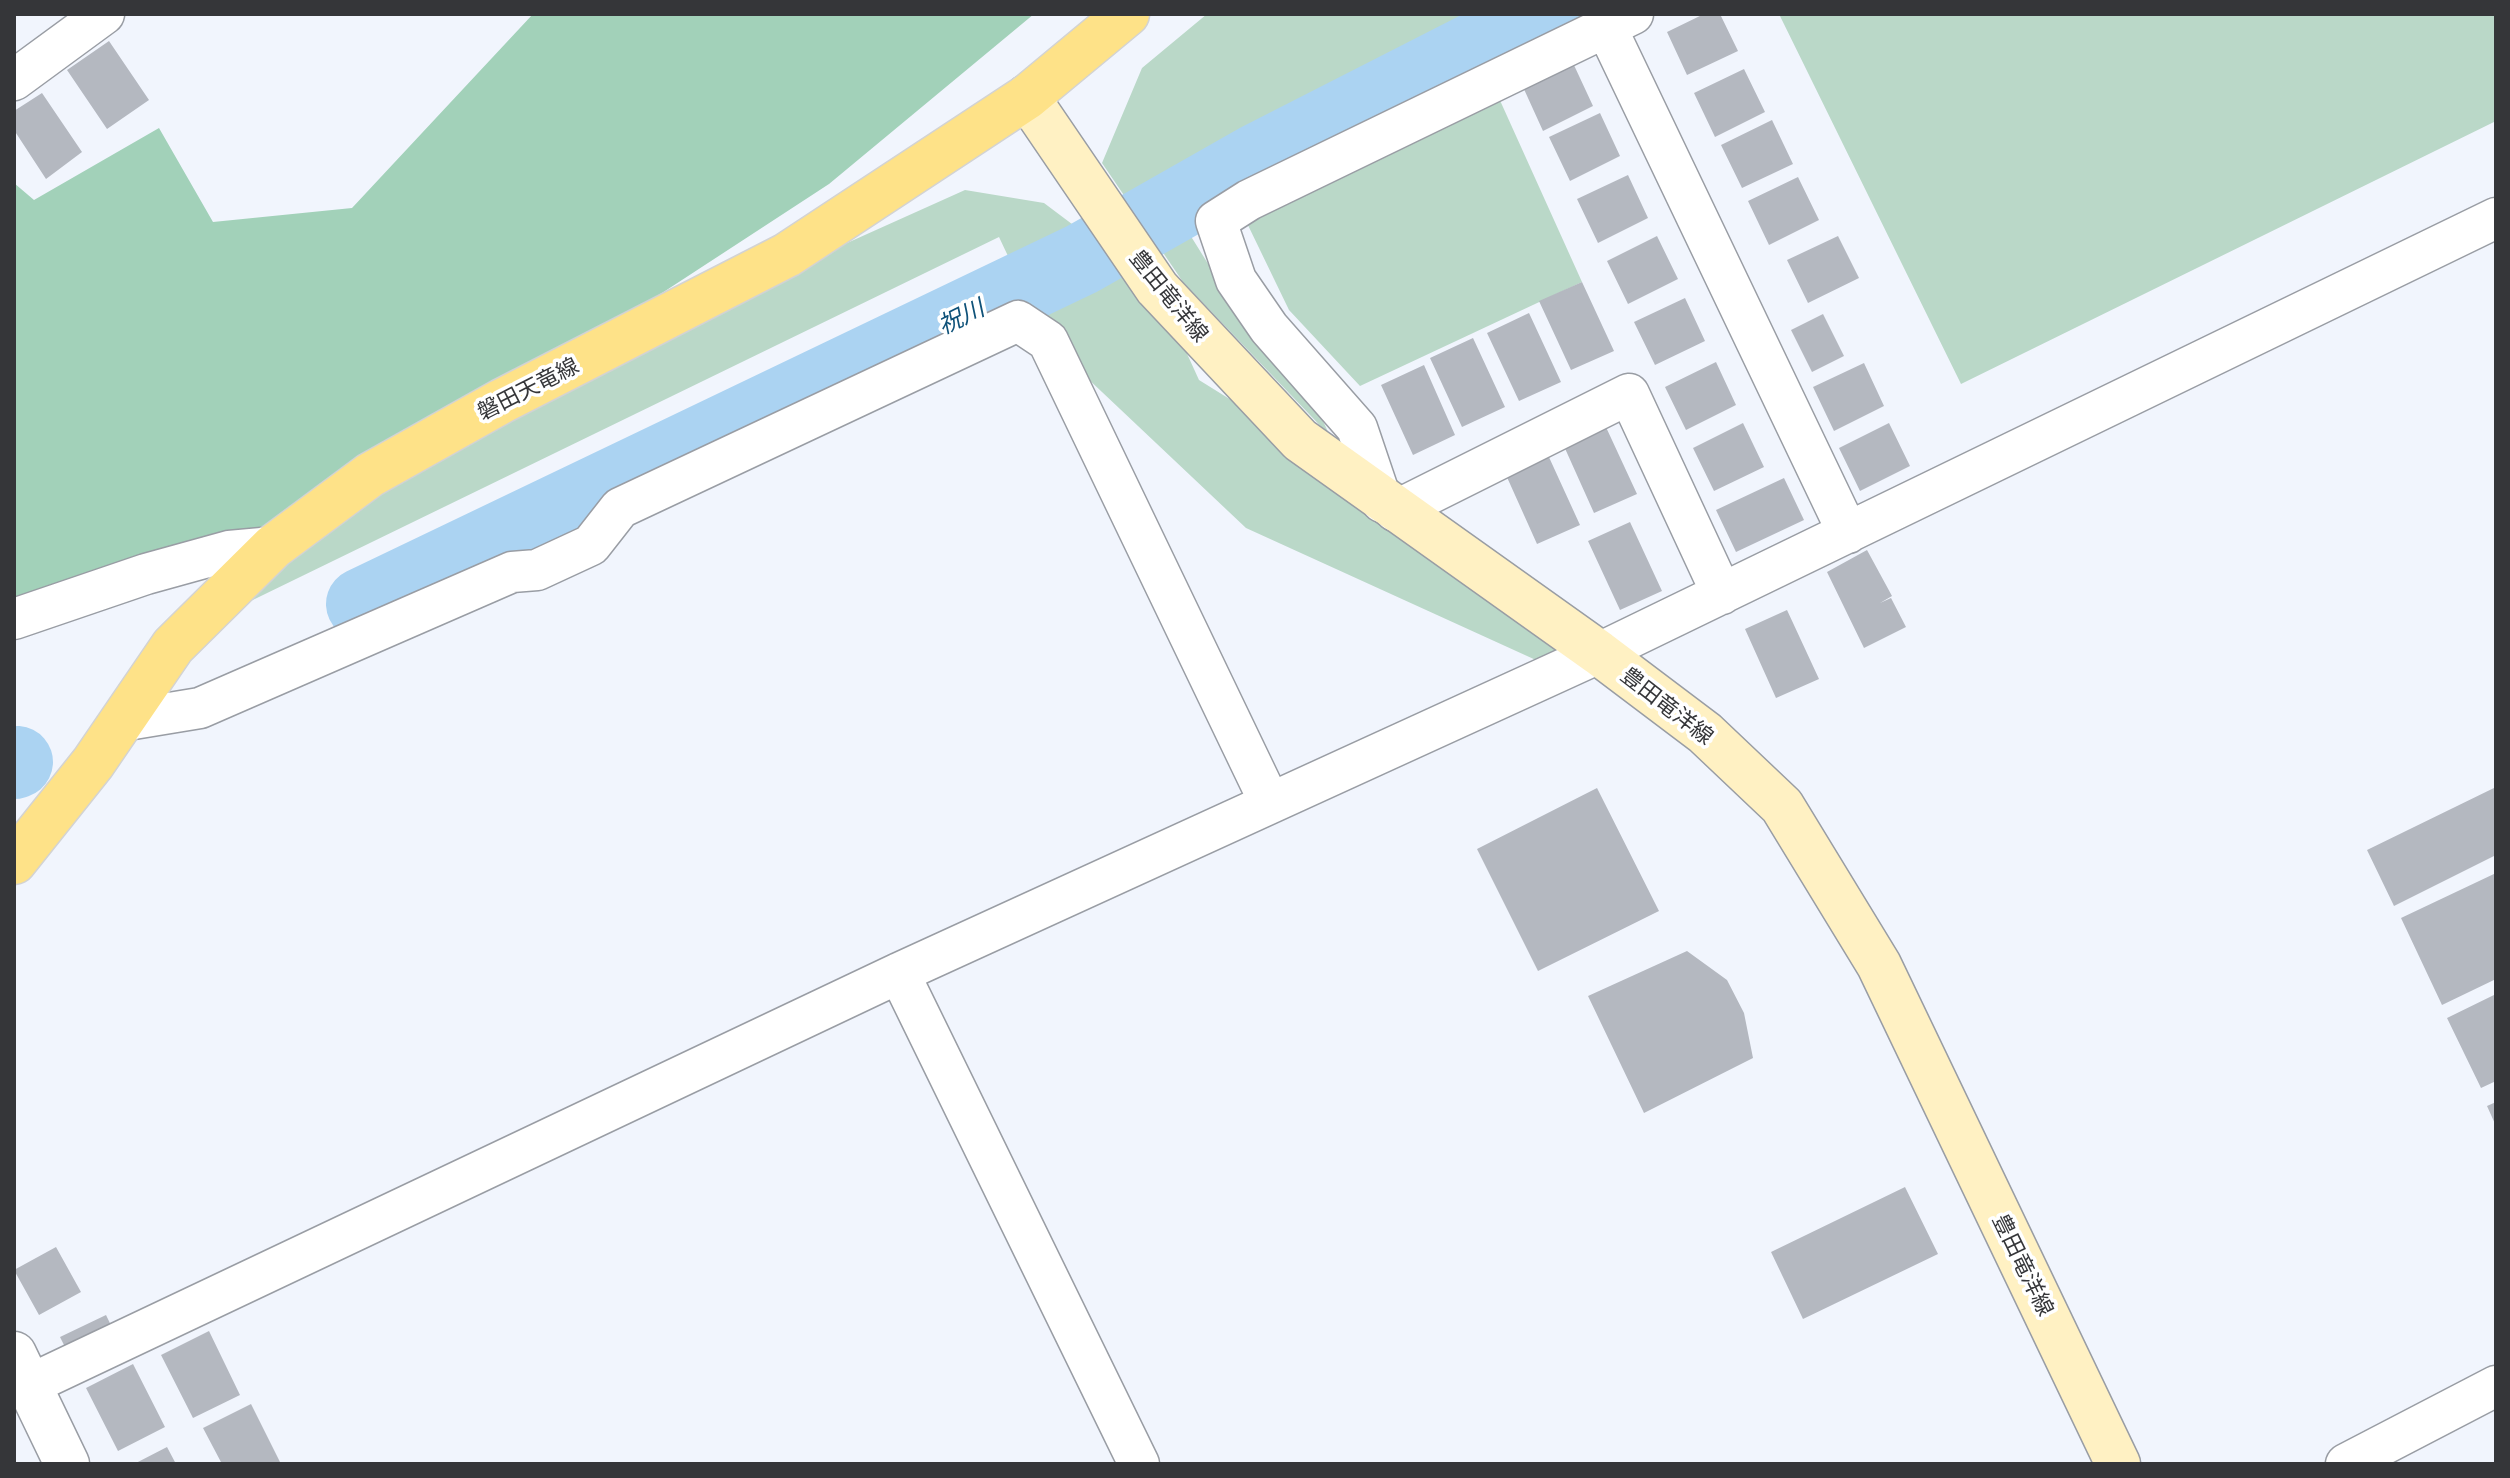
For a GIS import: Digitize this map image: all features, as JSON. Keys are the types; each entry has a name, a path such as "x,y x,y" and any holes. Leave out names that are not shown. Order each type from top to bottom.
{"main road":[{"name":"磐田天竜線","path":"14,862 93,763 173,646 273,547 370,475 502,401 787,255 1027,97 1127,14"},
{"name":"豊田竜洋線","path":"1027,97 1157,288 1300,440 1388,506 1599,653 1705,733 1782,806 1879,965 2118,1464"}],"street":[{"path":"14,80 104,14"},
{"path":"1722,594 1629,394 1388,506 1357,428 1269,328 1236,280 1216,221 1249,200 1620,21 1848,533"},
{"path":"67,1464 21,1370 1599,653 2496,218"},
{"path":"121,721 200,708 512,572 537,570 591,545 620,508 1018,321 1048,341 1270,803"},
{"path":"14,619 146,574 229,551 273,547"},
{"path":"899,973 1139,1464"},
{"path":"2346,1464 2496,1386"}],"green space":[{"path":"533,14 1034,14 829,184 273,547 14,637 14,183 34,200 159,128 213,222 352,208"},
{"path":"1207,14 1585,14 1200,204 1182,222 1250,331 1315,404 1330,436 1183,282 1102,163 1142,68"},
{"path":"1779,14 2496,14 2496,121 1961,384"},
{"path":"1498,96 1582,282 1360,386 1289,310 1245,219"},
{"path":"965,190 1044,203 1157,288 1199,380 1326,459 1574,636 1560,671 1246,528 1048,341 999,237 187,632 342,496 560,372"}],"building":[{"path":"1704,14 1720,14 1738,51 1687,75 1667,32"},
{"path":"109,41 149,100 107,129 67,70"},
{"path":"1573,63 1593,106 1543,131 1523,87"},
{"path":"1744,69 1765,112 1715,137 1694,93"},
{"path":"42,93 82,152 46,179 14,130 14,111"},
{"path":"1600,113 1620,156 1570,181 1549,137"},
{"path":"1772,120 1793,164 1742,188 1721,145"},
{"path":"1628,175 1648,218 1598,243 1577,199"},
{"path":"1798,177 1819,220 1769,245 1748,201"},
{"path":"1657,236 1678,279 1628,304 1607,261"},
{"path":"1838,236 1859,278 1808,303 1787,260"},
{"path":"1582,282 1614,351 1571,370 1539,301"},
{"path":"1685,298 1705,341 1655,365 1634,322"},
{"path":"1529,313 1561,382 1519,401 1487,333"},
{"path":"1823,314 1844,356 1812,372 1791,330"},
{"path":"1473,338 1505,407 1462,427 1430,358"},
{"path":"1716,362 1736,405 1686,430 1665,387"},
{"path":"1864,363 1884,406 1834,431 1813,387"},
{"path":"1424,365 1455,435 1413,455 1381,385"},
{"path":"1743,423 1764,467 1714,491 1693,448"},
{"path":"1889,423 1910,466 1860,491 1839,448"},
{"path":"1605,425 1637,494 1594,513 1563,444"},
{"path":"1548,455 1580,525 1537,544 1506,475"},
{"path":"1784,478 1804,520 1736,552 1716,510"},
{"path":"1630,522 1662,591 1620,610 1588,541"},
{"path":"1867,550 1892,596 1880,603 1891,598 1906,627 1864,648 1827,572"},
{"path":"1787,610 1819,679 1776,698 1745,629"},
{"path":"2496,787 2496,855 2394,906 2367,850"},
{"path":"1597,788 1659,911 1538,971 1477,849"},
{"path":"2496,873 2496,979 2442,1005 2401,918"},
{"path":"1687,951 1727,980 1744,1013 1753,1058 1644,1113 1588,996"},
{"path":"2496,994 2496,1081 2481,1088 2447,1018"},
{"path":"2496,1102 2496,1126 2487,1106"},
{"path":"1905,1187 1938,1254 1803,1319 1771,1252"},
{"path":"56,1247 81,1292 39,1315 14,1270"},
{"path":"106,1315 123,1350 78,1373 60,1337"},
{"path":"209,1331 240,1395 193,1418 161,1355"},
{"path":"133,1364 165,1427 118,1451 86,1388"},
{"path":"251,1404 281,1464 222,1464 203,1428"},
{"path":"167,1447 176,1464 134,1464"}],"waterway":[{"name":"祝川","path":"362,604 1082,259 1258,159 1511,30 1551,14"}]}
